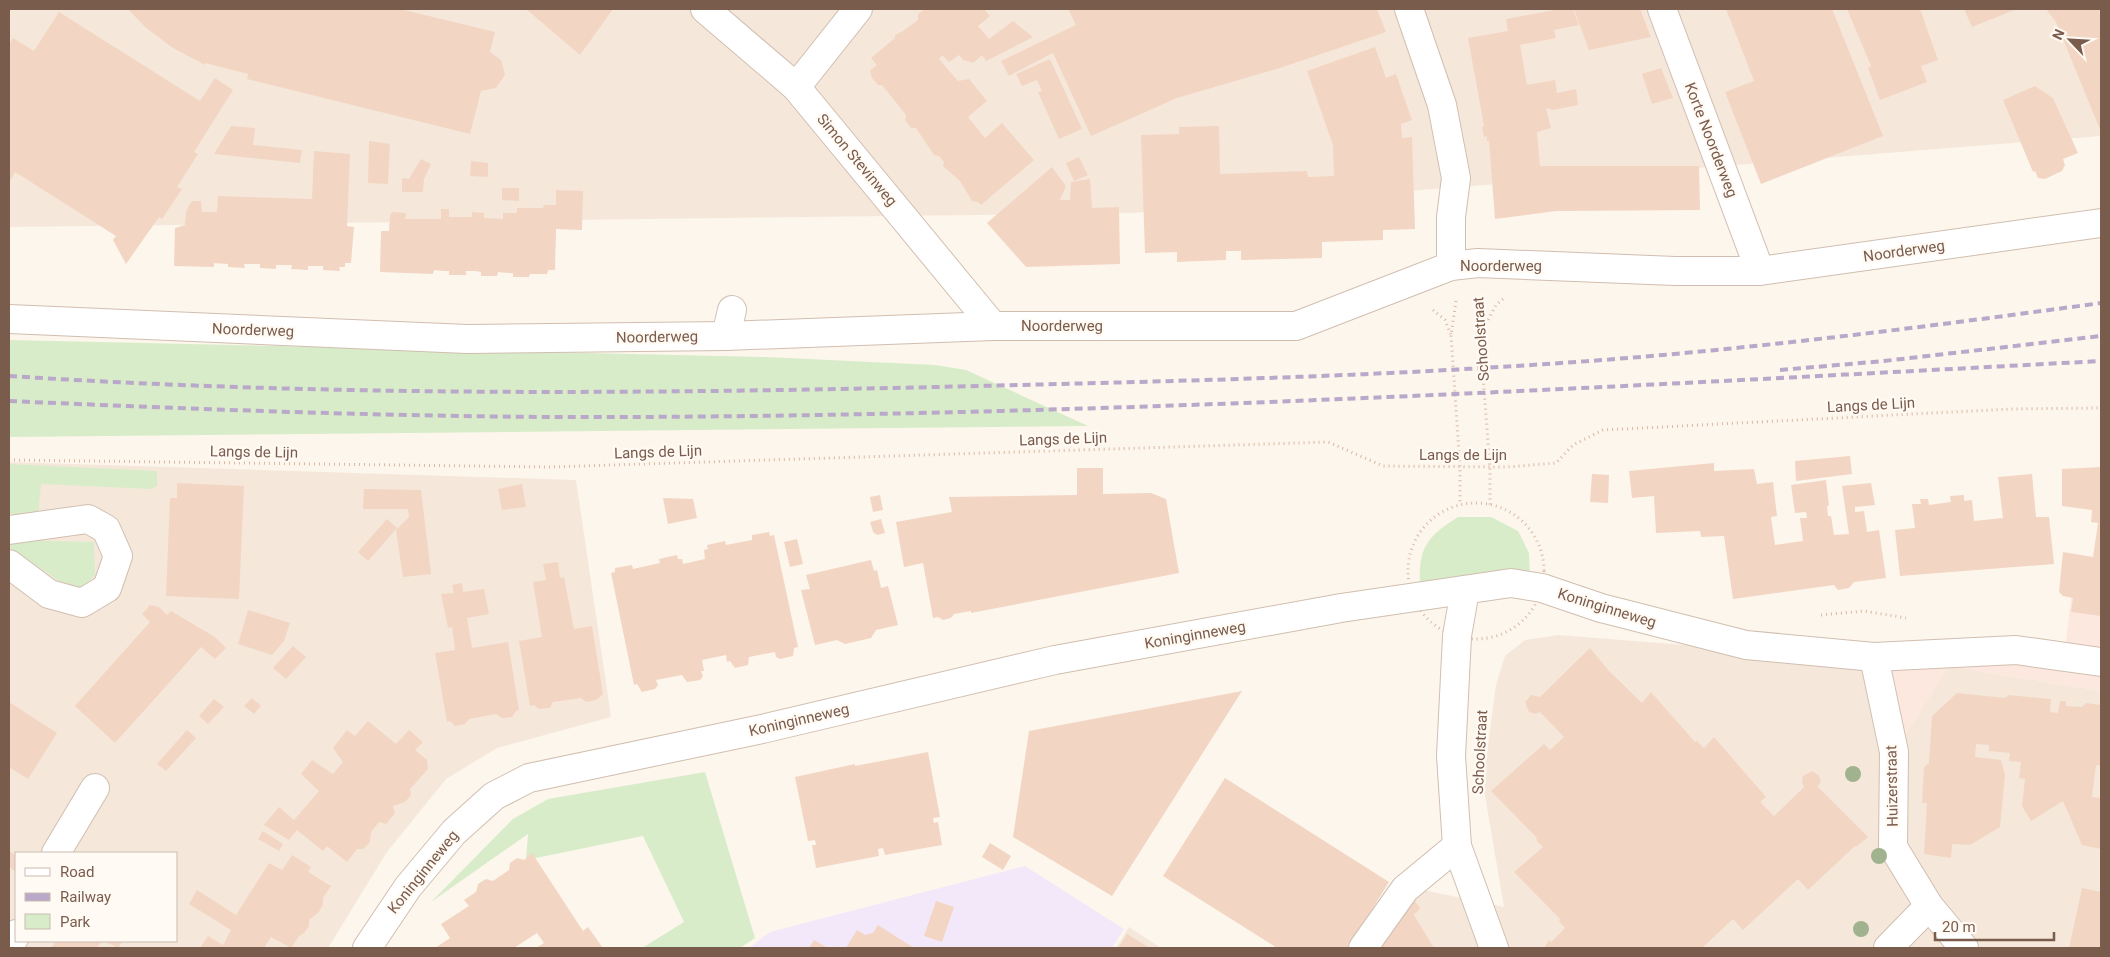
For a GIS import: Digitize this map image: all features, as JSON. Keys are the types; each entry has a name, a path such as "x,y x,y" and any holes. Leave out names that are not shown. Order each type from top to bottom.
{"street":[{"name":"Simon Stevinweg","path":"705,9 796,88 994,326"},
{"path":"796,88 858,9"},
{"path":"1409,9 1442,106 1456,178 1451,217 1451,266"},
{"name":"Korte Noorderweg","path":"1662,9 1760,271"},
{"name":"Noorderweg","path":"9,319 467,339 726,336 994,326 1296,326 1451,266 1478,263 1675,271 1760,271 2101,223"},
{"path":"726,336 732,310"},
{"path":"9,530 88,519 106,529 118,556 107,588 82,603 49,594 9,564"},
{"name":"Koninginneweg","path":"366,948 408,887 454,832 494,796 529,778 762,729 1055,660 1341,608 1511,583 1542,588 1619,613 1746,645 1874,657 2016,650 2101,662"},
{"name":"Schoolstraat","path":"1465,590 1457,645 1452,747 1457,846 1494,948"},
{"name":"Huizerstraat","path":"1874,657 1894,752 1893,847 1929,906 1964,948"},
{"path":"57,852 96,788"},
{"path":"1363,948 1405,889 1457,846"},
{"path":"1888,948 1929,906"},
{"path":"9,948 15,936"}],"path":[{"name":"Schoolstraat","path":"1478,263 1477,315 1481,334 1490,467 1490,505"},
{"name":"Schoolstraat","path":"1451,266 1456,287 1456,309 1452,335 1460,467 1460,505"},
{"name":"Langs de Lijn","path":"9,460 550,467 1328,442 1382,466 1490,467 1556,463 1573,445 1603,430 2010,409 2101,408"},
{"path":"1540,548 1547,553"},
{"path":"1816,616 1864,611 1916,618"},
{"path":"1418,621 1426,617"},
{"path":"1494,644 1495,636"}],"shaded area":[{"path":"9,9 2101,9 2101,136 1132,213 9,227"},
{"path":"9,462 576,480 611,717 497,748 446,779 387,852 328,948 9,948"},
{"path":"2073,582 2101,587 2101,691 1950,666 1894,752 1874,657 2063,666"},
{"path":"1558,635 1950,666 2101,691 2101,948 1373,948 1414,888 1504,907 1483,784 1496,685 1505,656 1525,640"},
{"path":"1025,866 1124,929 1112,948 749,948 770,932"},
{"path":"1129,927 1161,948 1116,948"}],"green space":[{"path":"9,340 766,357 935,365 966,370 1088,426 9,437"},
{"path":"9,464 157,471 157,486 151,489 41,484 38,515 9,514"},
{"path":"1458,517 1491,517 1518,531 1529,553 1530,578 1420,584 1421,561 1427,544 1439,530"},
{"path":"9,540 94,542 95,575 81,589 75,592 9,547"},
{"path":"705,772 755,938 740,948 642,948 684,922 643,836 526,860 528,834 431,902 513,819 548,799"}],"building":[{"path":"128,9 400,9 495,32 490,52 501,60 505,75 496,88 481,91 470,134 247,79 248,74 205,63 205,65 173,48 145,27"},
{"path":"526,9 613,9 580,55"},
{"path":"925,9 984,9 990,16 978,26 989,39 1013,21 1033,37 986,61 982,55 973,63 963,60 959,55 949,62 942,55 939,59 958,81 969,79 987,101 968,117 985,138 1002,123 1034,160 981,205 978,202 972,201 960,181 943,166 944,162 939,156 934,155 916,128 911,128 905,120 906,115 882,85 878,85 872,78 870,71 877,65 871,58 895,38 895,35 918,20 918,14"},
{"path":"1068,9 1377,9 1386,32 1280,68 1177,98 1091,136 1053,53 1009,76 1001,61 1076,25"},
{"path":"1560,9 1573,9 1579,25 1554,30 1556,38 1520,45 1527,85 1555,80 1557,93 1576,89 1578,105 1553,110 1546,108 1551,128 1537,132 1540,166 1699,166 1700,210 1556,211 1495,219 1489,141 1487,141 1487,136 1484,137 1482,127 1484,126 1468,38 1508,31 1506,19"},
{"path":"1574,9 1640,9 1651,37 1589,50"},
{"path":"1726,9 1832,9 1883,136 1761,184 1725,92 1754,81"},
{"path":"1847,9 1920,9 1938,60 1921,66 1927,82 1880,100 1868,68 1871,66"},
{"path":"1964,9 2017,9 1972,27"},
{"path":"2046,9 2101,9 2101,132 2056,22"},
{"path":"59,12 200,101 215,78 233,90 194,152 198,154 177,187 182,189 162,219 159,217 126,264 113,240 116,236 15,172 9,183 9,45 13,38 34,51"},
{"path":"1375,47 1386,78 1396,74 1412,120 1401,124 1402,138 1412,137 1415,229 1383,230 1383,240 1322,242 1322,258 1241,260 1241,251 1226,251 1226,260 1177,262 1177,252 1145,253 1141,135 1179,134 1179,127 1219,126 1220,174 1307,171 1308,177 1334,176 1333,145 1307,71"},
{"path":"1050,59 1082,129 1059,139 1038,92 1042,91 1037,80 1022,86 1016,74"},
{"path":"1661,68 1673,98 1652,104 1642,74"},
{"path":"2035,86 2053,98 2078,153 2063,159 2065,165 2062,171 2045,179 2038,178 2035,171 2033,172 2003,100"},
{"path":"231,126 255,128 253,145 302,150 300,163 214,154"},
{"path":"369,141 390,144 388,184 368,183"},
{"path":"314,151 350,154 347,226 354,227 351,263 345,263 345,267 339,267 340,271 323,270 323,266 308,266 308,270 291,269 292,265 276,265 276,269 260,268 260,264 244,264 245,268 228,267 228,264 214,263 214,267 174,266 175,228 185,225 186,211 192,201 201,201 202,212 217,212 218,196 312,199"},
{"path":"1079,157 1088,175 1074,181 1066,163"},
{"path":"421,159 431,164 424,179 423,192 402,192 402,178 409,179"},
{"path":"471,161 488,163 488,177 470,176"},
{"path":"1052,167 1066,186 1060,200 1070,200 1071,182 1090,179 1092,208 1119,207 1120,264 1026,267 987,223"},
{"path":"502,188 519,188 519,201 502,200"},
{"path":"556,190 583,191 582,230 556,229 555,270 548,270 547,274 513,277 513,273 498,272 497,276 481,276 481,272 475,271 466,271 466,275 449,275 449,271 434,270 433,274 380,272 381,231 389,231 392,212 406,213 405,219 441,219 441,209 449,209 449,217 472,217 472,212 484,213 484,218 503,219 503,213 517,213 517,208 543,208 544,205 556,205"},
{"path":"1850,456 1852,474 1796,481 1795,461"},
{"path":"1714,463 1714,471 1754,469 1757,484 1773,482 1777,516 1771,517 1775,545 1803,541 1800,518 1807,518 1806,512 1795,513 1791,485 1826,480 1829,506 1827,506 1828,516 1831,516 1834,535 1849,534 1842,486 1871,483 1875,505 1855,507 1855,512 1864,511 1867,532 1879,530 1886,578 1854,582 1849,588 1838,590 1834,585 1733,599 1724,536 1701,537 1700,531 1656,533 1654,496 1632,498 1629,471"},
{"path":"2101,467 2101,616 2071,612 2073,598 2063,596 2059,592 2063,552 2093,557 2098,523 2091,522 2092,510 2062,506 2062,469"},
{"path":"1077,468 1103,468 1103,494 1151,493 1166,499 1179,573 971,613 971,611 954,614 951,618 943,620 938,617 933,618 923,563 904,567 896,522 952,512 949,497 1077,495"},
{"path":"1592,474 1609,475 1608,503 1590,502"},
{"path":"2032,474 2036,517 2049,517 2054,564 1900,576 1895,530 1915,528 1912,504 1921,504 1920,499 1928,499 1929,505 1951,502 1950,496 1964,495 1964,501 1972,500 1974,521 2003,518 1998,477"},
{"path":"177,483 244,486 239,599 166,596 170,498 177,498"},
{"path":"522,484 526,507 502,510 498,489"},
{"path":"364,489 421,490 431,574 403,577 396,530 409,517 408,509 363,509"},
{"path":"880,495 883,510 873,512 870,497"},
{"path":"663,498 693,499 697,518 668,524"},
{"path":"387,519 397,528 368,561 358,552"},
{"path":"881,519 885,533 877,535 873,532 870,522"},
{"path":"769,532 770,536 774,535 798,647 794,648 793,656 780,659 776,657 775,652 749,657 748,665 735,668 730,661 727,662 726,655 702,660 704,671 701,671 703,676 700,680 687,682 682,675 656,680 658,685 655,689 642,692 637,684 634,685 611,573 615,572 615,568 632,565 633,569 660,563 659,559 677,555 678,559 682,559 683,564 705,559 704,550 708,549 707,545 725,541 726,545 752,540 752,535"},
{"path":"797,539 803,564 790,567 784,542"},
{"path":"871,560 874,571 877,570 881,588 888,586 898,625 876,630 871,638 845,644 837,640 815,645 801,590 810,589 806,575"},
{"path":"558,562 560,578 564,577 574,629 592,626 603,694 596,700 586,702 581,698 553,702 550,708 539,709 534,705 530,706 519,641 542,637 533,582 546,580 543,564"},
{"path":"462,583 463,592 484,589 489,614 467,618 472,648 508,642 519,710 512,717 502,718 496,714 469,719 465,724 455,726 450,721 447,722 435,653 455,650 452,627 448,628 441,594 454,593 452,585"},
{"path":"150,605 159,607 167,615 171,611 215,637 226,648 215,659 201,647 115,743 75,706 150,622 142,614"},
{"path":"248,610 290,623 284,641 272,655 238,644"},
{"path":"293,646 306,657 286,679 273,668"},
{"path":"1590,648 1609,671 1642,703 1651,692 1695,742 1697,741 1704,748 1714,737 1766,797 1760,802 1774,816 1804,787 1802,782 1803,776 1812,771 1821,780 1818,787 1868,837 1855,846 1808,890 1798,879 1743,930 1733,919 1702,948 1544,948 1549,940 1551,942 1565,928 1559,921 1560,919 1514,872 1543,847 1536,840 1537,838 1491,791 1544,744 1550,750 1564,737 1540,712 1536,714 1529,712 1525,702 1531,695 1540,697"},
{"path":"1242,691 1112,896 1013,837 1029,731"},
{"path":"1957,693 2005,698 2009,695 2051,699 2050,712 2058,713 2060,701 2066,701 2066,706 2082,707 2086,703 2101,705 2101,766 2096,765 2092,797 2101,798 2101,849 2082,845 2063,801 2031,821 2022,806 2025,779 2019,778 2021,762 2009,761 2010,753 1989,751 1989,745 1976,744 1975,757 2001,760 2005,775 2000,827 1970,845 1952,844 1951,858 1924,854 1927,803 1922,803 1923,784 1924,767 1929,763 1932,716"},
{"path":"252,698 261,706 254,714 244,706"},
{"path":"214,699 224,707 208,724 199,716"},
{"path":"9,702 57,733 28,779 9,767"},
{"path":"368,721 396,744 409,730 423,742 415,750 427,760 428,769 410,789 411,795 405,802 393,806 395,813 386,824 379,822 371,832 370,842 363,849 357,849 347,862 327,846 323,851 297,830 289,840 264,825 279,807 294,820 319,791 301,774 312,760 333,774 343,762 333,748 347,730 355,736"},
{"path":"187,730 196,738 166,771 157,764"},
{"path":"928,752 940,817 933,818 934,823 938,822 942,845 885,855 883,848 878,849 879,856 816,868 812,845 816,845 815,840 808,841 795,777 855,764 855,766"},
{"path":"1225,778 1389,882 1348,948 1277,948 1163,876"},
{"path":"263,831 283,844 279,851 258,839"},
{"path":"990,843 1011,856 1003,870 982,857"},
{"path":"9,851 15,855 15,871 9,867"},
{"path":"532,853 583,931 588,927 603,948 536,948 544,943 537,933 514,948 435,948 450,938 441,924 469,906 464,900 476,892 478,884 486,879 493,881 509,870 510,863 517,858 524,860"},
{"path":"292,855 311,867 308,872 331,886 323,898 323,905 318,913 309,920 309,926 291,948 271,937 264,948 200,948 208,936 223,945 231,930 189,904 197,890 236,915 269,863 282,870"},
{"path":"2082,888 2101,892 2101,948 2069,948"},
{"path":"936,901 954,907 942,942 924,936"},
{"path":"1415,901 1420,908 1414,915 1434,948 1375,948"},
{"path":"878,925 914,948 846,948 857,930 865,935 873,933"},
{"path":"1127,934 1150,948 1118,948"},
{"path":"814,940 828,948 809,948"},
{"path":"55,942 101,942 97,948 51,948"},
{"path":"106,942 122,942 118,948"}],"railway":[{"path":"9,376 240,387 472,392 704,391 1241,379 1470,369 1685,353 1894,330 2101,303"},
{"path":"1780,370 1884,361 2101,336"},
{"path":"9,401 396,415 551,417 813,415 997,411 1365,398 2101,361"}]}
